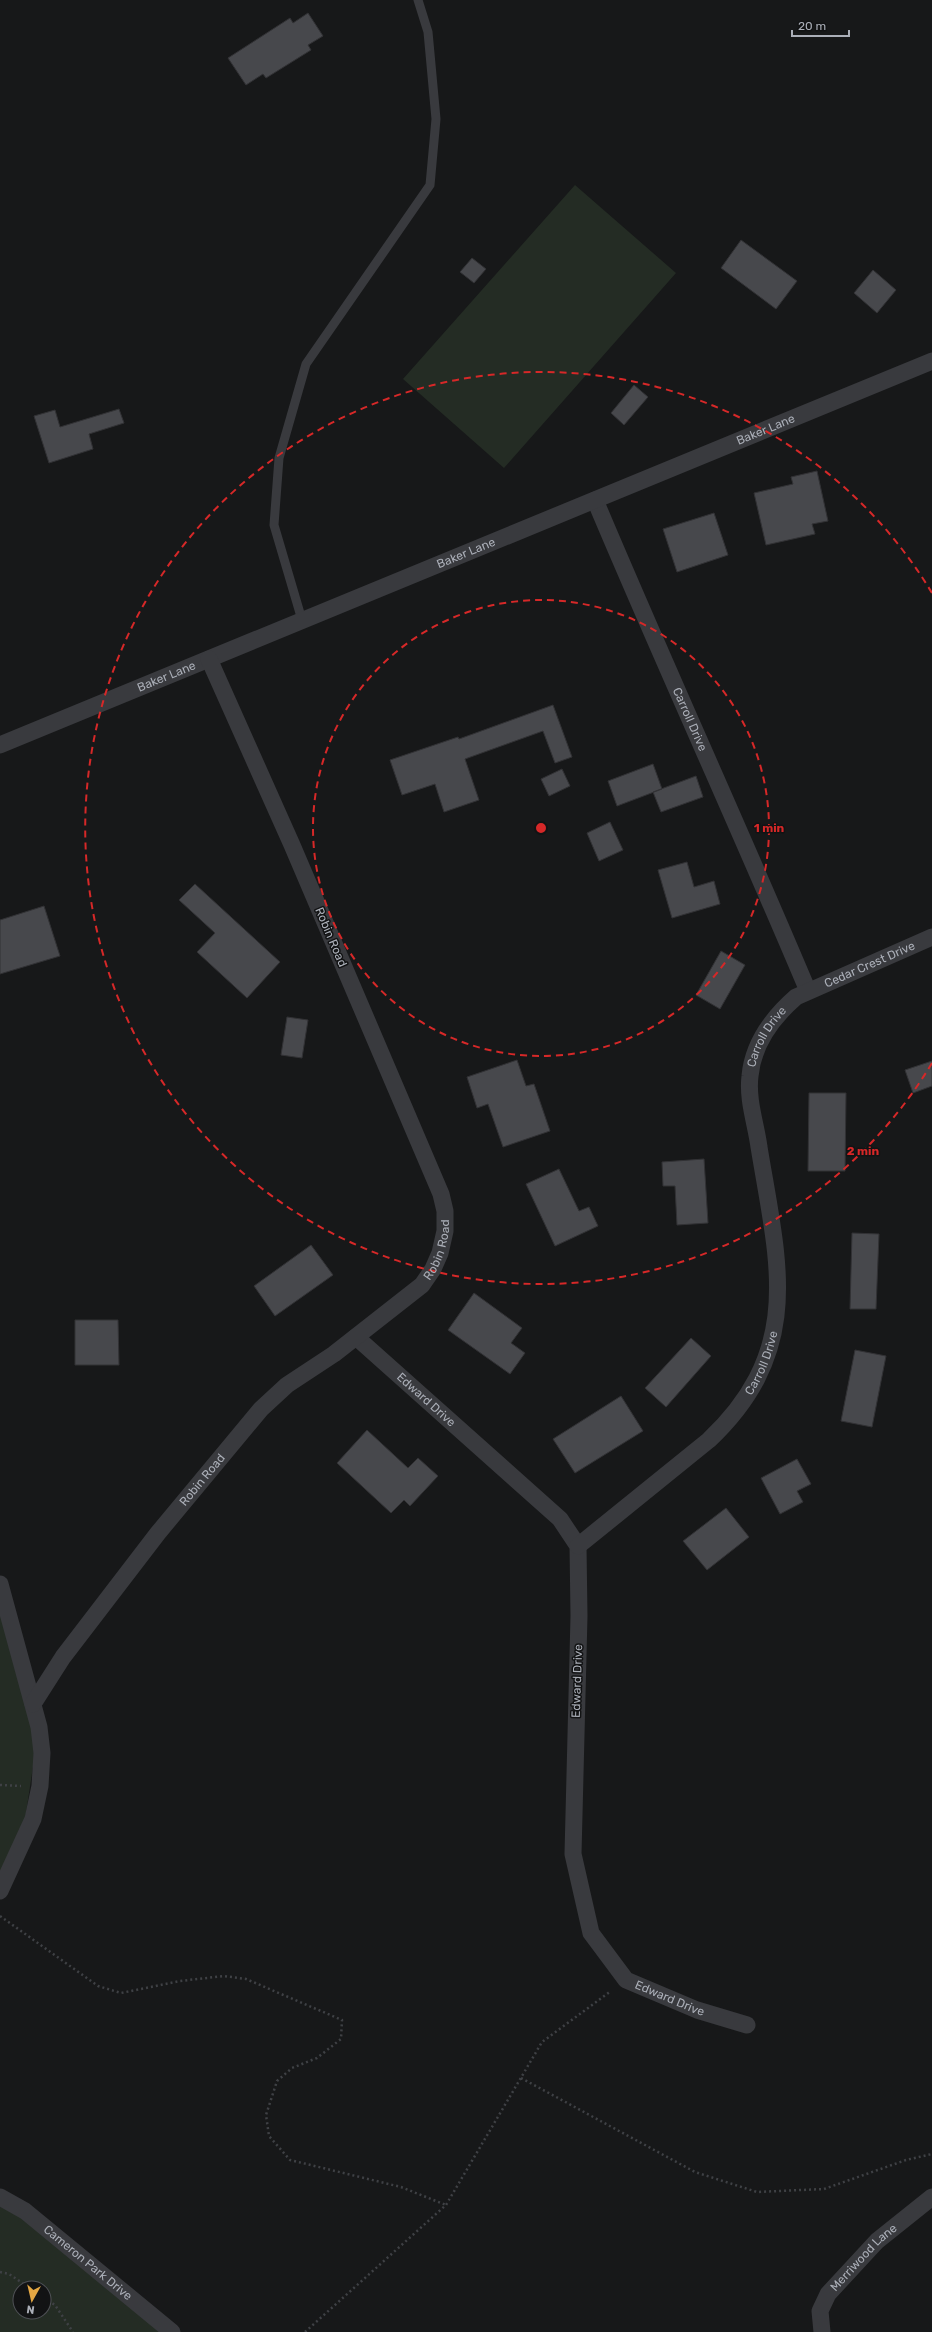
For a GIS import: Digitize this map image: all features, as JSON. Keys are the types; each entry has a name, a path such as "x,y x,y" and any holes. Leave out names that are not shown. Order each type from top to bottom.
{"street":[{"name":"Baker Lane","path":"0,745 932,361"},
{"name":"Carroll Drive","path":"578,1546 709,1440 725,1425 745,1400 769,1351 776,1323 779,1294 778,1265 756,1126 749,1096 750,1075 755,1051 767,1029 778,1014 796,997 808,992 752,860 664,664 595,500"},
{"name":"Robin Road","path":"33,1704 64,1657 158,1533 261,1409 287,1385 356,1337 413,1293 433,1269 440,1253 445,1231 441,1194 292,844 209,658"},
{"name":"Cedar Crest Drive","path":"808,992 932,937"},
{"name":"Edward Drive","path":"356,1337 560,1519 578,1546 579,1616 573,1854 591,1933 626,1980 697,2010 747,2025"},
{"path":"0,1584 39,1727 42,1753 40,1786 33,1819 0,1891"},
{"name":"Cameron Park Drive","path":"0,2197 24,2211 172,2332"},
{"name":"Merriwood Lane","path":"822,2332 820,2311 828,2294 877,2241 932,2197"}],"lane":[{"path":"302,620 274,524 279,458 306,364 430,185 436,119 428,32 418,0"}],"path":[{"path":"0,1916 98,1986 121,1994 180,1981 224,1976 246,1978 342,2020 341,2038 317,2058 292,2068 277,2081 266,2115 269,2136 290,2160 401,2187 446,2205"},
{"path":"305,2332 446,2205 542,2042 626,1980"},
{"path":"521,2078 695,2172 757,2192 824,2189 906,2160 932,2154"},
{"path":"0,2272 9,2274 18,2280"},
{"path":"52,2303 55,2305 73,2332"}],"shaded area":[{"path":"575,185 676,273 504,468 403,379"},
{"path":"0,1584 39,1727 21,1846 0,1891"},
{"path":"0,2197 172,2332 0,2332"}],"building":[{"path":"308,13 323,36 308,45 311,50 266,78 263,74 246,85 228,58 290,18 293,23"},
{"path":"741,240 797,281 776,309 721,268"},
{"path":"472,258 486,269 474,283 460,272"},
{"path":"873,270 896,290 877,313 854,293"},
{"path":"634,385 648,397 624,425 611,413"},
{"path":"119,409 124,423 89,434 93,449 49,463 34,416 55,410 60,427"},
{"path":"817,471 828,521 812,524 815,534 766,545 754,493 793,484 791,477"},
{"path":"714,513 728,555 677,572 663,529"},
{"path":"553,705 572,757 555,763 543,731 465,759 479,800 444,812 435,784 402,795 390,760 458,737 459,739"},
{"path":"653,764 662,789 617,806 608,781"},
{"path":"562,769 570,786 549,796 541,779"},
{"path":"696,776 703,797 661,812 653,792"},
{"path":"610,822 623,850 599,861 587,833"},
{"path":"687,862 694,887 714,881 720,904 672,918 658,870"},
{"path":"195,884 280,962 247,998 197,952 215,933 179,900"},
{"path":"44,906 60,956 0,974 0,920"},
{"path":"721,951 745,965 720,1009 696,995"},
{"path":"287,1017 308,1020 302,1058 281,1055"},
{"path":"517,1060 526,1086 534,1084 550,1131 503,1147 488,1104 477,1108 467,1077"},
{"path":"932,1061 932,1086 913,1093 905,1070"},
{"path":"809,1093 846,1093 845,1171 808,1171"},
{"path":"704,1159 708,1223 677,1225 675,1186 663,1186 662,1162"},
{"path":"559,1169 579,1211 589,1207 598,1226 555,1246 526,1184"},
{"path":"852,1233 879,1234 876,1309 850,1309"},
{"path":"311,1245 333,1275 275,1316 254,1286"},
{"path":"474,1293 522,1328 511,1343 525,1353 510,1374 448,1330"},
{"path":"75,1320 118,1320 119,1365 75,1365"},
{"path":"691,1338 711,1356 666,1407 645,1388"},
{"path":"855,1350 886,1356 872,1427 841,1421"},
{"path":"621,1396 643,1431 575,1473 553,1439"},
{"path":"367,1430 408,1468 418,1458 438,1476 410,1506 404,1500 391,1513 337,1463"},
{"path":"797,1459 811,1484 797,1491 803,1502 780,1514 761,1478"},
{"path":"726,1508 749,1537 707,1570 683,1541"}]}
